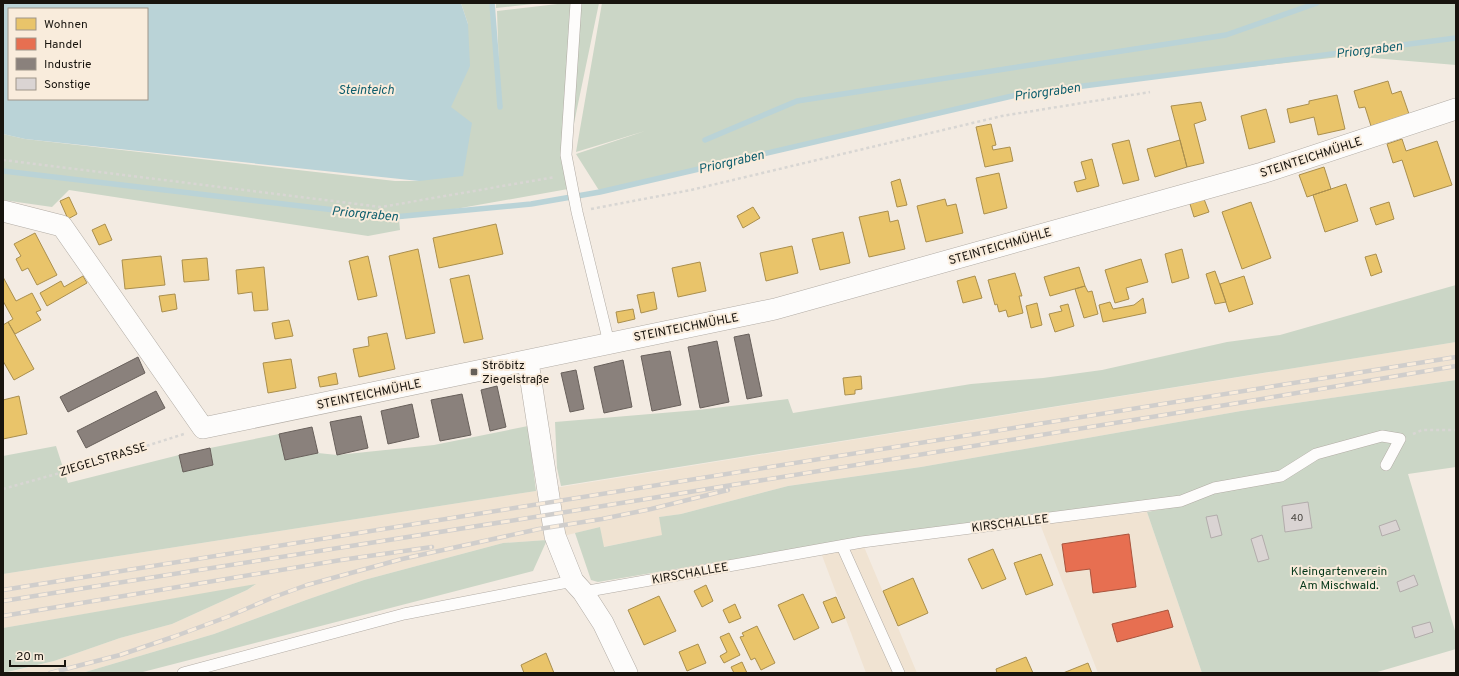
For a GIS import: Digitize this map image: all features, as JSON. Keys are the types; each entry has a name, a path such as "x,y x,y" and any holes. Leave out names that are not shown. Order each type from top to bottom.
{"street":[{"name":"STEINTEICHMÜHLE","path":"204,428 528,362 609,343 775,309 1262,173 1456,109"},
{"path":"3,211 62,226 204,428"},
{"path":"528,362 555,536 578,587 603,623 627,673"}],"lane":[{"path":"576,3 566,155 576,208 609,343"},
{"name":"KIRSCHALLEE","path":"183,673 404,614 842,546 1181,501 1214,488 1281,476 1316,454 1382,436 1400,439"},
{"path":"1386,465 1400,439"},
{"path":"842,546 899,673"}],"path":[{"path":"576,208 691,190 1002,116 1150,92"},
{"path":"3,160 381,207 570,178"},
{"name":"ZIEGELSTRASSE","path":"3,489 74,469 204,428"},
{"path":"1400,439 1422,430 1456,430"}],"shaded area":[{"path":"1456,342 1456,380 1241,411 921,467 788,486 681,514 659,517 663,535 603,547 600,527 547,540 503,543 364,580 214,634 82,673 6,673 54,661 120,638 172,624 255,585 3,628 3,574 536,491"},
{"path":"1147,512 1202,673 1098,673 1040,524"},
{"path":"862,542 917,673 866,673 820,550"}],"green space":[{"path":"461,3 494,3 500,103 497,11 566,3 599,3 568,152 568,189 399,219 400,230 368,236 69,190 52,207 3,200 3,134 25,139 395,181 419,181 449,107 468,24"},
{"path":"496,3 542,3 496,8"},
{"path":"602,3 1456,3 1456,65 1349,56 1020,92 600,192 576,154 645,131 576,152"},
{"path":"1456,285 1456,342 561,486 557,468 555,422 698,410 788,399 793,413 971,384 1043,378 1102,370 1227,342 1280,335"},
{"name":"Kleingartenverein Am Mischwald.","path":"1456,380 1456,467 1408,474 1456,634 1456,649 1374,673 1202,673 1147,512 1184,505 1131,503 1038,514 862,538 598,582 591,580 575,533 600,527 604,547 662,535 659,517 681,514 788,486 921,467 1241,411"},
{"path":"528,426 536,491 3,574 3,456 56,446 68,483 179,455 183,471 213,465 210,448 279,434 285,460 318,453 337,455 434,445"},
{"path":"547,540 533,571 139,673 82,673 214,634 364,580 503,543"},
{"path":"256,584 247,590 172,624 120,638 54,661 3,673 3,628"}],"water":[{"name":"Steinteich","path":"3,3 461,3 468,24 470,66 451,107 472,123 463,176 419,181 25,139 3,134"}],"building: Wohnen":[{"path":"1388,81 1392,94 1401,91 1409,114 1371,126 1365,107 1359,108 1354,91"},
{"path":"1337,95 1345,129 1318,135 1314,117 1290,123 1287,109 1309,104 1309,101"},
{"path":"1201,102 1206,120 1194,124 1204,163 1187,167 1171,106"},
{"path":"1266,109 1275,142 1249,149 1241,116"},
{"path":"991,124 996,145 992,146 993,150 1010,147 1013,161 985,167 976,127"},
{"path":"1402,139 1406,151 1437,141 1452,185 1414,197 1402,160 1393,163 1387,144"},
{"path":"1129,140 1139,180 1123,184 1112,144"},
{"path":"1180,140 1187,167 1155,177 1147,149"},
{"path":"1092,159 1099,186 1077,192 1074,182 1086,179 1081,162"},
{"path":"1324,167 1331,189 1307,197 1299,175"},
{"path":"999,173 1007,208 984,214 976,178"},
{"path":"900,179 907,205 897,207 891,182"},
{"path":"1346,184 1358,221 1325,232 1313,195"},
{"path":"69,197 77,214 68,219 60,201"},
{"path":"945,199 947,206 956,204 963,233 926,242 917,206"},
{"path":"1204,199 1209,212 1194,217 1190,204"},
{"path":"1251,202 1271,258 1242,269 1222,212"},
{"path":"1389,202 1394,219 1376,225 1370,208"},
{"path":"753,207 760,218 743,228 737,216"},
{"path":"888,211 890,222 898,220 905,249 869,257 859,217"},
{"path":"105,224 112,240 99,245 92,230"},
{"path":"496,224 503,254 439,268 433,238"},
{"path":"843,232 850,263 820,270 812,239"},
{"path":"35,233 57,275 37,285 28,268 22,271 16,259 21,256 14,244"},
{"path":"792,246 798,273 766,281 760,253"},
{"path":"418,249 435,333 406,339 389,256"},
{"path":"1182,249 1189,278 1172,283 1165,254"},
{"path":"1376,254 1382,272 1371,276 1365,257"},
{"path":"161,256 165,285 125,289 122,260"},
{"path":"368,256 377,296 358,300 349,261"},
{"path":"207,258 209,280 184,282 182,260"},
{"path":"1141,259 1148,282 1126,288 1129,299 1115,303 1105,270"},
{"path":"700,262 706,291 678,297 672,268"},
{"path":"264,267 268,310 254,311 252,292 238,294 236,270"},
{"path":"1079,267 1085,286 1050,296 1044,277"},
{"path":"1215,271 1226,302 1215,304 1206,274"},
{"path":"1015,273 1022,296 1019,296 1023,313 1008,317 1006,310 999,312 997,304 995,305 988,280"},
{"path":"469,275 483,339 464,343 450,279"},
{"path":"83,276 87,283 47,306 40,293 61,281 64,287"},
{"path":"975,276 982,298 963,303 957,281"},
{"path":"1244,276 1253,304 1229,312 1220,284"},
{"path":"3,277 16,301 32,293 41,310 36,312 41,320 15,334 8,322 13,319 3,301"},
{"path":"1085,286 1088,292 1092,291 1098,314 1084,318 1075,289"},
{"path":"654,292 657,309 641,313 637,295"},
{"path":"175,294 177,309 162,312 159,296"},
{"path":"1143,298 1146,313 1103,322 1099,305 1110,302 1113,309 1134,305"},
{"path":"1037,303 1042,325 1031,328 1026,306"},
{"path":"1068,304 1074,326 1055,332 1049,314 1062,311 1060,306"},
{"path":"633,309 635,319 618,323 616,312"},
{"path":"289,320 293,336 275,339 272,323"},
{"path":"8,322 34,369 14,380 3,361 3,325"},
{"path":"387,333 395,369 359,377 353,349 369,346 368,337"},
{"path":"291,359 296,388 268,393 263,363"},
{"path":"336,373 338,384 320,387 318,377"},
{"path":"861,376 862,389 855,390 855,394 845,395 843,378"},
{"path":"19,396 27,434 3,439 3,400"},
{"path":"993,549 1006,579 982,589 968,559"},
{"path":"1041,554 1053,585 1026,595 1014,563"},
{"path":"913,578 928,613 898,626 883,591"},
{"path":"706,585 713,601 702,607 694,591"},
{"path":"803,594 819,628 794,640 778,605"},
{"path":"659,596 676,631 644,645 628,610"},
{"path":"836,597 845,618 832,623 823,602"},
{"path":"735,604 741,618 729,623 723,610"},
{"path":"757,626 775,663 761,670 755,658 751,660 740,637 744,636 742,633"},
{"path":"729,633 740,655 724,663 720,656 727,652 720,637"},
{"path":"698,644 706,663 687,671 679,652"},
{"path":"546,653 554,673 524,673 521,665"},
{"path":"1026,657 1033,673 997,673 996,669"},
{"path":"742,662 747,673 734,673 731,667"},
{"path":"1088,663 1092,673 1063,673"}],"building: Handel":[{"path":"1129,534 1136,587 1093,593 1090,569 1066,572 1062,544"},
{"path":"1168,610 1173,627 1117,642 1112,624"}],"building: Industrie":[{"path":"749,334 762,396 747,399 734,337"},
{"path":"717,341 729,402 700,408 688,347"},
{"path":"670,351 681,405 652,411 641,356"},
{"path":"138,357 145,373 68,412 60,397"},
{"path":"623,360 632,407 604,413 594,367"},
{"path":"576,370 584,409 570,412 561,373"},
{"path":"497,386 506,427 490,431 481,390"},
{"path":"156,391 165,408 86,448 77,431"},
{"path":"462,394 471,435 440,441 431,400"},
{"path":"412,404 419,437 388,444 381,411"},
{"path":"361,416 368,448 337,455 330,422"},
{"path":"312,427 318,453 285,460 279,434"},
{"path":"210,448 213,465 183,472 179,455"}],"building: Sonstige":[{"path":"1308,502 1312,528 1285,532 1282,506"},
{"path":"1217,515 1222,535 1211,538 1206,517"},
{"path":"1396,520 1400,530 1382,536 1379,526"},
{"path":"1262,535 1269,559 1258,562 1251,539"},
{"path":"1414,575 1418,585 1400,592 1397,582"},
{"path":"1430,622 1433,632 1415,638 1412,627"}],"waterway":[{"path":"492,3 500,107"},
{"path":"705,140 797,101 1226,35 1317,3"},
{"name":"Priorgraben","path":"3,171 394,217 531,204 600,192 1021,94 1456,38"}],"railway":[{"path":"3,590 1456,357"},
{"path":"3,601 566,512 1238,403 1456,366"},
{"path":"50,673 120,655 173,637 307,585 402,559 539,529 602,519 651,509 728,490"},
{"path":"3,616 341,560 432,547"}],"place":[{"name":"Ströbitz Ziegelstraße","path":"474,372"}]}
